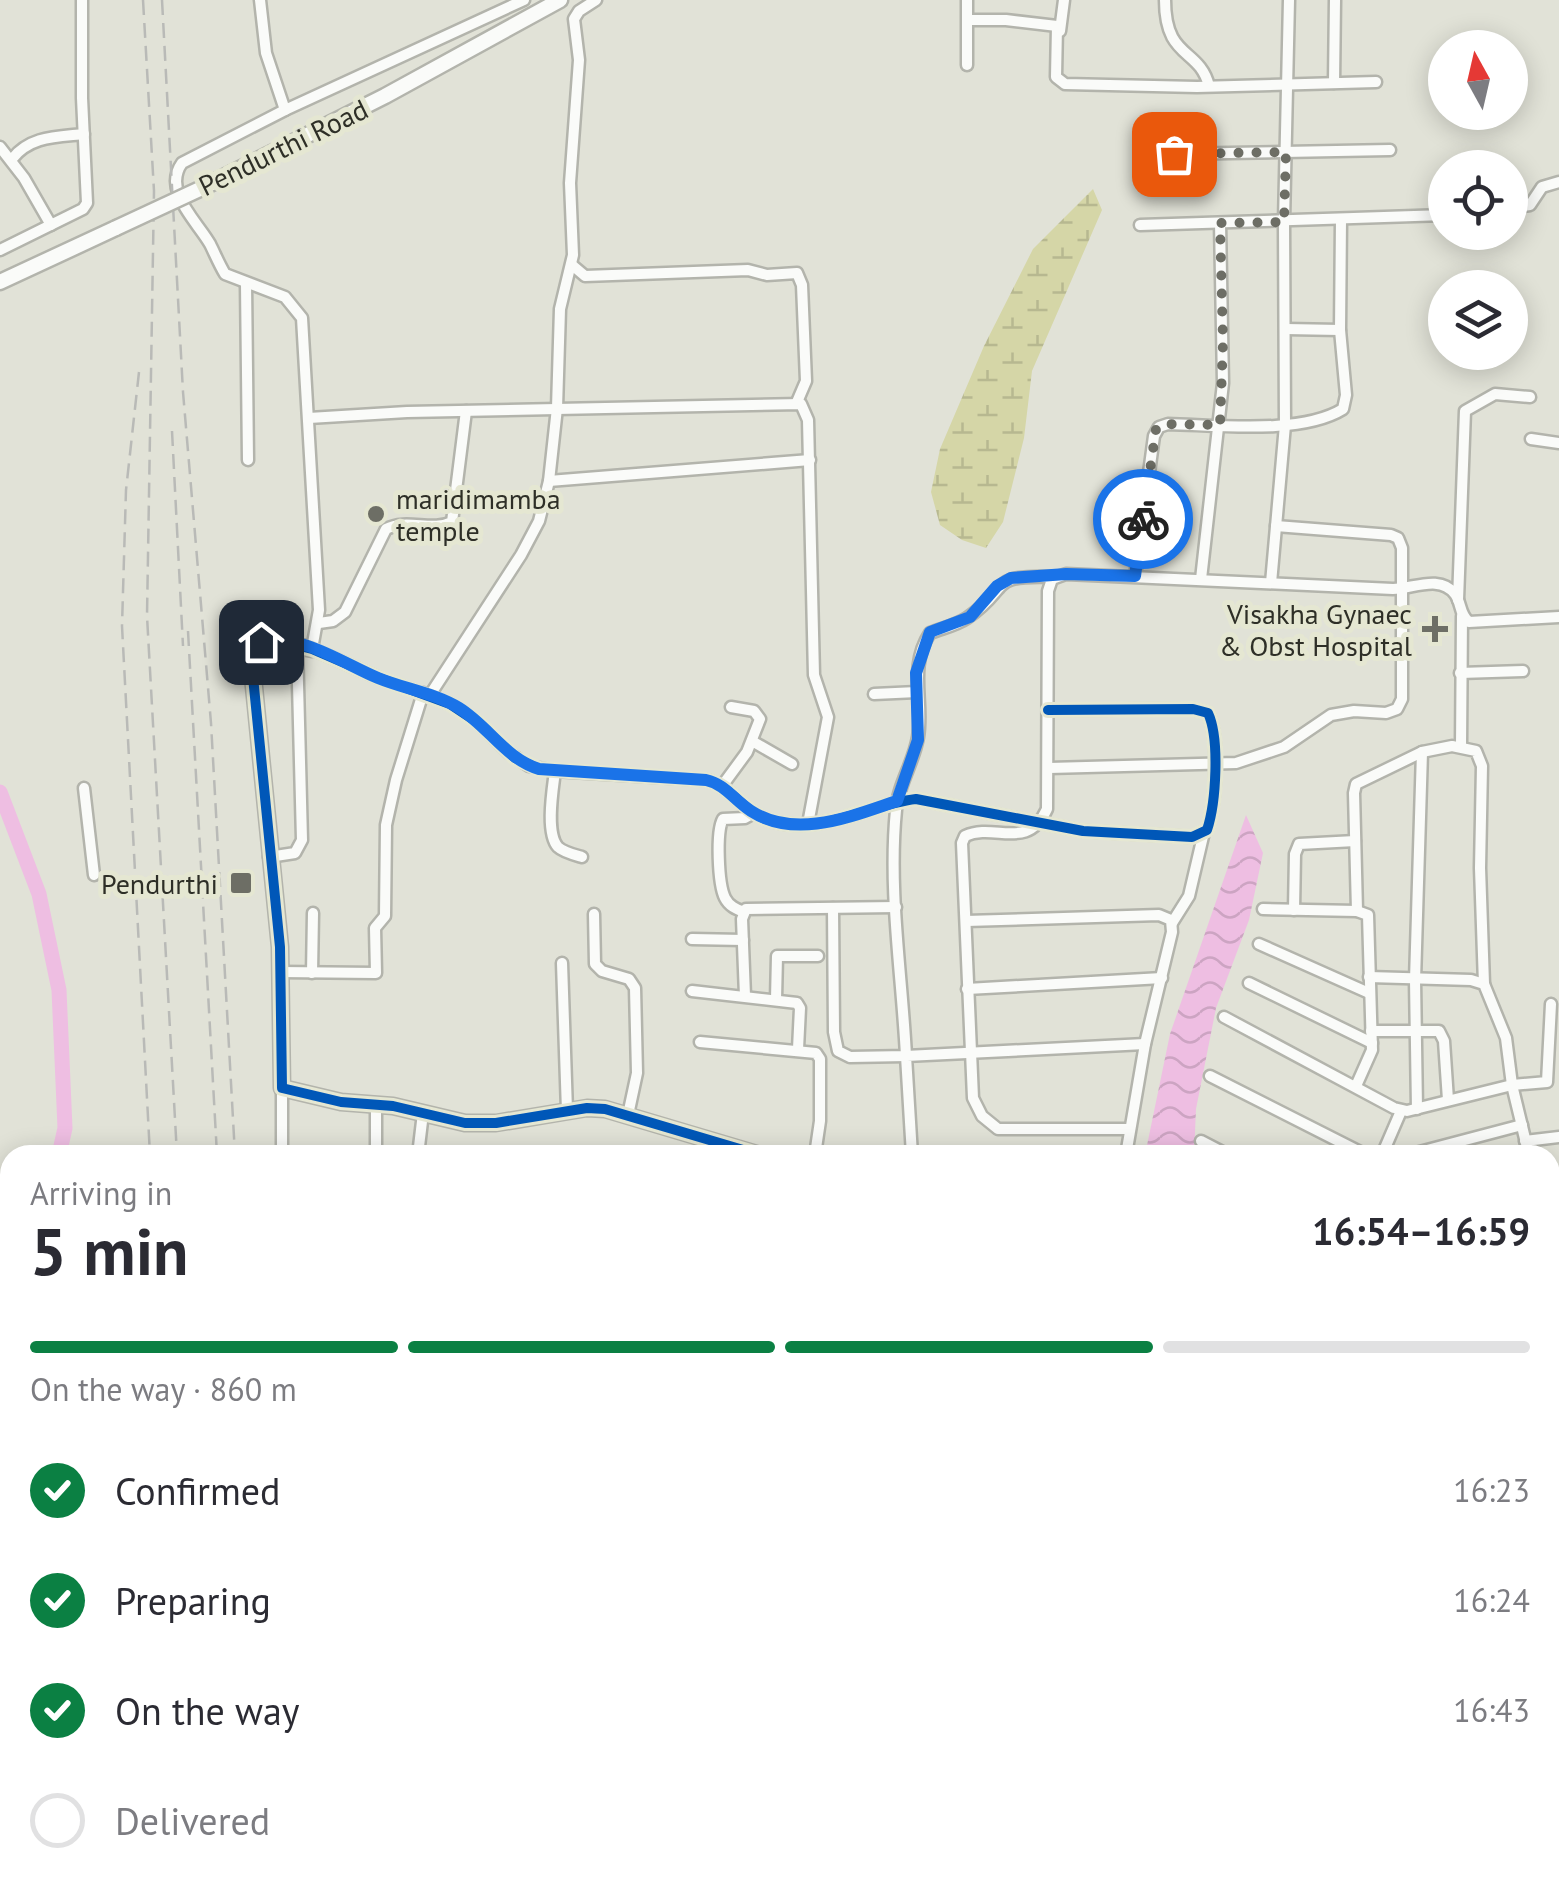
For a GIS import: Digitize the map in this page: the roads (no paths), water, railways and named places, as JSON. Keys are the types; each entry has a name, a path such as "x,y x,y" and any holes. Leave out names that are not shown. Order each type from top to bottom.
{"street":[{"path":"0,250 87,203 82,0"},
{"path":"260,0 266,53 286,110"},
{"path":"269,856 295,853 302,840 305,647 318,623 302,318 285,297 225,274 210,243 182,204 177,169 186,160 286,110 524,0"},
{"name":"Pendurthi Road","path":"0,282 202,188 385,96 560,0"},
{"path":"281,972 376,973 376,928 385,916 386,826 396,780 426,694 521,555 539,521 549,481 560,308 572,265 570,183 579,60 574,18 596,0"},
{"path":"967,0 967,64"},
{"path":"1064,0 1056,73 1060,82 1209,86 1376,82"},
{"path":"1164,0 1169,36 1204,72 1209,86"},
{"path":"1271,583 1285,424 1289,0"},
{"path":"1334,83 1336,0"},
{"path":"968,20 1055,26 1060,32"},
{"path":"12,159 28,143 84,134"},
{"path":"0,146 12,159 51,225"},
{"path":"1174,154 1390,150"},
{"path":"1528,205 1545,184 1559,182"},
{"path":"1140,225 1428,216"},
{"path":"1135,576 1156,429 1164,424 1285,424 1343,409 1346,394 1340,330 1341,220"},
{"path":"1201,579 1220,425 1220,223"},
{"path":"572,265 585,276 748,270 797,273 802,285 806,381 797,402"},
{"path":"246,284 248,460"},
{"path":"1286,329 1340,330"},
{"path":"1461,746 1462,616 1458,601 1466,411 1495,394 1530,397"},
{"path":"308,418 797,402 804,407 810,460 814,675 828,718 808,824"},
{"path":"318,623 333,620 344,612 386,529 400,524 448,526 452,522 466,411"},
{"path":"1531,439 1559,444"},
{"path":"549,481 810,460"},
{"path":"1049,768 1214,765 1250,760 1284,748 1320,720 1339,713 1397,710 1402,699 1402,548 1395,536 1276,526"},
{"path":"911,1145 896,907 897,801 918,740 917,666 930,632 970,617 1005,580 1022,576 1135,576 1400,589 1420,584 1451,590 1458,601"},
{"path":"1055,577 1048,591 1048,809 1038,824 1022,833 972,832 965,836 961,849 976,1107 986,1122 998,1129 1129,1128"},
{"path":"1462,616 1473,623 1559,617"},
{"path":"282,1145 281,972 251,657 253,647 265,640 305,647 460,709 523,764 555,771 706,780 722,786 754,813 778,823 838,821 897,801 930,800 1038,824 1146,836 1192,837 1204,832"},
{"path":"1460,673 1523,671"},
{"path":"874,694 917,692"},
{"path":"722,786 752,741 760,715 731,707"},
{"path":"1048,710 1205,710 1213,724 1212,810 1189,896 1172,924 1127,1145"},
{"path":"752,741 792,764"},
{"path":"1357,911 1356,784 1422,752 1461,746 1476,751 1481,758 1484,984 1506,1038 1512,1085 1527,1145"},
{"path":"1417,1109 1414,1029 1422,752"},
{"path":"555,771 551,814 555,841 562,850 582,857"},
{"path":"84,788 94,875"},
{"path":"744,912 729,904 723,893 720,824 724,819 745,818 754,813"},
{"path":"1294,910 1294,854 1299,844 1355,841"},
{"path":"744,912 755,907 896,907"},
{"path":"833,908 834,1032 838,1051 850,1056 906,1056 1146,1044"},
{"path":"1263,910 1357,911 1369,918 1371,1037 1368,1064 1356,1086"},
{"path":"744,912 745,996"},
{"path":"312,973 313,913"},
{"path":"594,914 596,964 602,971 632,980 635,988 637,1072 628,1115"},
{"path":"966,921 1159,915 1169,918 1172,924"},
{"path":"692,939 743,940"},
{"path":"1259,944 1369,993"},
{"path":"776,999 777,956 818,956"},
{"path":"562,963 567,1112"},
{"path":"1369,977 1472,980 1484,984"},
{"path":"967,989 1162,978"},
{"path":"1249,983 1371,1037 1434,1029 1443,1036 1448,1100"},
{"path":"692,991 800,1005 798,1049"},
{"path":"1224,1017 1401,1110 1512,1085 1545,1083 1549,1079 1552,1004"},
{"path":"700,1042 816,1053 820,1059 816,1145"},
{"path":"1210,1076 1346,1145"},
{"path":"282,1088 341,1102 477,1124 595,1108 733,1145"},
{"path":"376,1105 376,1145"},
{"path":"1386,1145 1401,1110"},
{"path":"419,1145 423,1113"},
{"path":"1446,1145 1522,1125"},
{"path":"1526,1141 1559,1137"},
{"path":"1200,1142 1206,1145"}],"water":[{"path":"1246,815 1263,853 1249,920 1216,1008 1196,1109 1194,1145 1147,1145 1170,1034"}],"waterway":[{"path":"0,792 39,894 59,990 65,1128 61,1145"}],"railway":[{"path":"143,0 154,191 147,616 176,1145"},
{"path":"162,0 183,392 211,723 234,1145"},
{"path":"139,372 126,490 122,626 149,1145"},
{"path":"172,431 183,646"},
{"path":"188,631 216,1145"}],"place":[{"name":"maridimamba temple","path":"376,514"},
{"name":"Visakha Gynaec & Obst Hospital","path":"1435,629"},
{"name":"Pendurthi","path":"241,883"}]}
